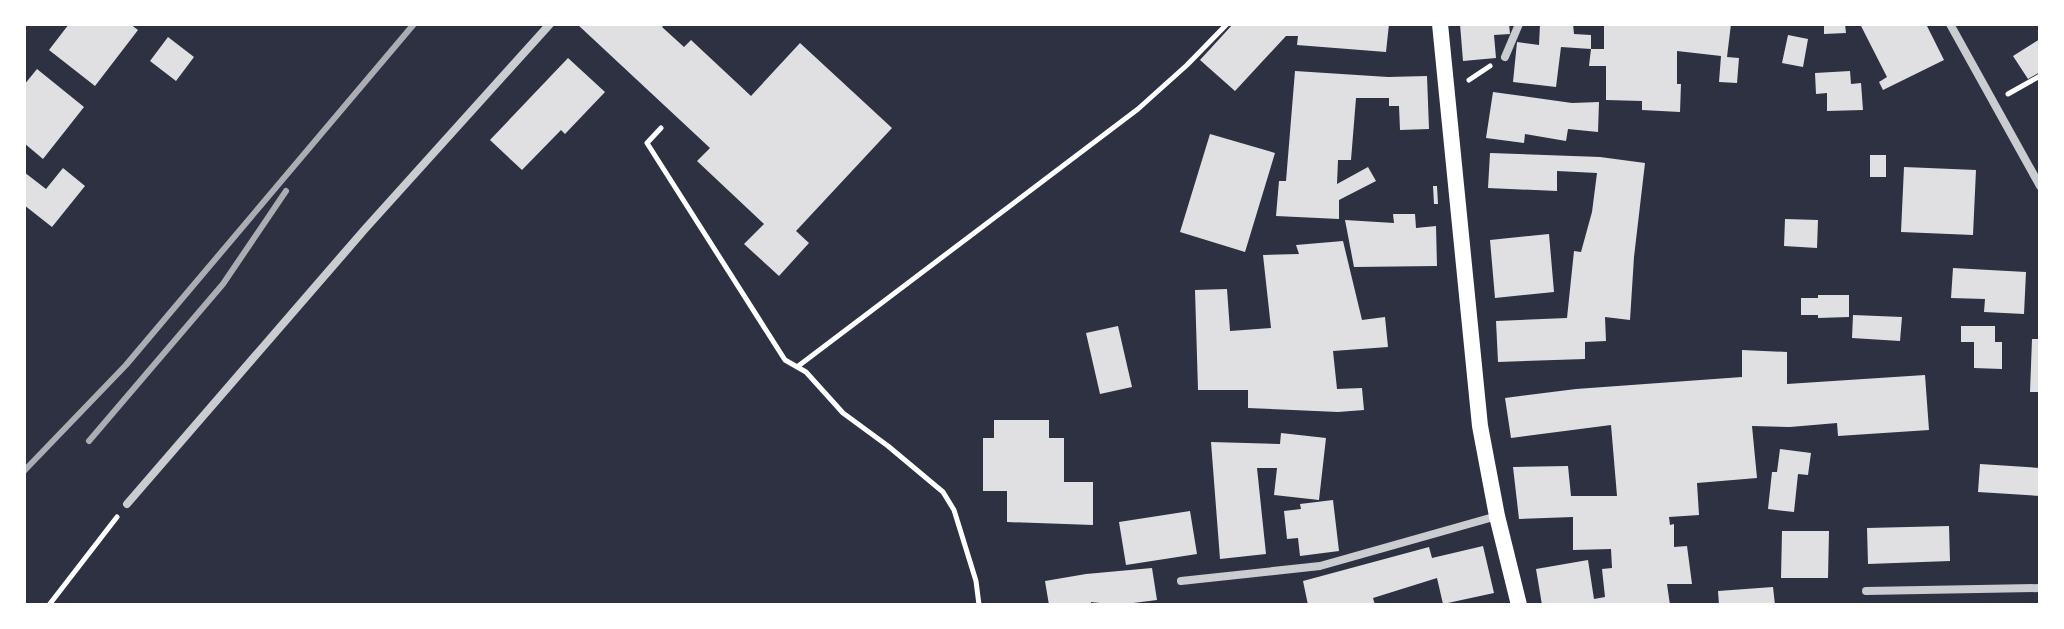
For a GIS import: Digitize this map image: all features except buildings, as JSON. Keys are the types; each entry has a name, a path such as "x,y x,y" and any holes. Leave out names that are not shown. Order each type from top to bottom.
{"main road":[{"path":"1440,24 1478,413 1497,516 1519,605"}],"street":[{"path":"127,504 365,229 550,24"},
{"path":"1505,57 1519,24"},
{"path":"1950,24 2040,186"},
{"path":"1181,581 1320,566 1497,516"},
{"path":"1866,591 2040,588"}],"path":[{"path":"797,367 1138,109 1227,24"},
{"path":"1448,93 1505,57"},
{"path":"1993,103 2040,76"},
{"path":"661,128 647,143 785,360 806,372 843,413 943,492 954,510 976,581 979,605"},
{"path":"49,605 127,504"}],"railway":[{"path":"24,471 126,365 414,24"},
{"path":"89,441 223,284 286,191"}]}
